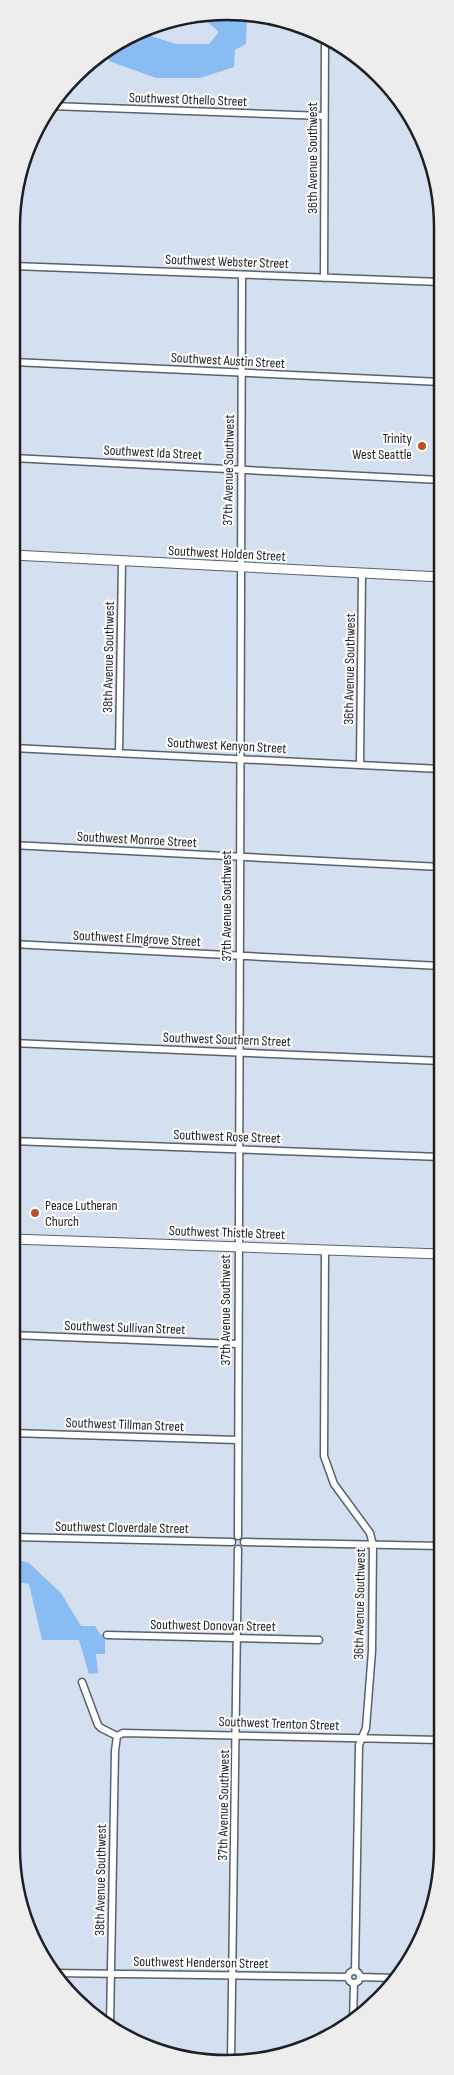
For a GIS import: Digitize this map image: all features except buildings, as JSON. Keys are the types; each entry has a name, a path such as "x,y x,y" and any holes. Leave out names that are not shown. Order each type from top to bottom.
{"street":[{"name":"36th Avenue Southwest","path":"324,278 325,45"},
{"name":"Southwest Othello Street","path":"59,106 324,116"},
{"name":"Southwest Webster Street","path":"20,266 434,282"},
{"name":"37th Avenue Southwest","path":"238,1536 238,857 242,275"},
{"name":"Southwest Austin Street","path":"20,362 434,382"},
{"name":"Southwest Ida Street","path":"20,458 434,480"},
{"name":"Southwest Holden Street","path":"20,555 434,577"},
{"name":"38th Avenue Southwest","path":"119,753 122,561"},
{"name":"36th Avenue Southwest","path":"360,764 362,573"},
{"name":"Southwest Kenyon Street","path":"20,748 434,769"},
{"name":"Southwest Monroe Street","path":"20,845 434,867"},
{"name":"Southwest Elmgrove Street","path":"20,944 434,966"},
{"name":"Southwest Southern Street","path":"20,1043 434,1061"},
{"name":"Southwest Rose Street","path":"20,1141 434,1157"},
{"name":"Southwest Thistle Street","path":"20,1239 434,1254"},
{"name":"36th Avenue Southwest","path":"324,1250 324,1456 334,1484 370,1534 372,1545 372,1651 366,1728 359,1746 355,1972"},
{"name":"Southwest Sullivan Street","path":"20,1335 237,1344"},
{"name":"Southwest Tillman Street","path":"20,1433 237,1440"},
{"path":"238,1536 244,1542 238,1548 233,1547 233,1538 238,1536"},
{"name":"Southwest Cloverdale Street","path":"20,1537 232,1542"},
{"path":"244,1542 434,1546"},
{"name":"37th Avenue Southwest","path":"231,2055 237,1735 238,1548"},
{"name":"Southwest Donovan Street","path":"107,1635 319,1640"},
{"path":"82,1682 98,1725 117,1736"},
{"name":"Southwest Trenton Street","path":"117,1736 123,1733 434,1740"},
{"name":"38th Avenue Southwest","path":"110,2019 115,1750 117,1736"},
{"path":"354,1984 349,1981 348,1977 351,1972 355,1972 360,1978"},
{"name":"Southwest Henderson Street","path":"62,1973 348,1977"},
{"path":"360,1978 388,1978"},
{"path":"354,1984 360,1978"},
{"path":"353,2012 354,1984"}],"shaded area":[{"path":"207,21 247,21 246,44 235,50 234,67 200,78 156,78 109,61 108,58 112,55 135,41 149,35 176,44 209,44 219,32"},
{"path":"20,1560 29,1563 61,1593 81,1626 95,1626 100,1634 105,1636 105,1654 96,1654 98,1673 89,1674 79,1640 42,1640 29,1584 20,1582"}],"place":[{"name":"Trinity West Seattle","path":"422,446"},
{"name":"Peace Lutheran Church","path":"35,1213"}]}
